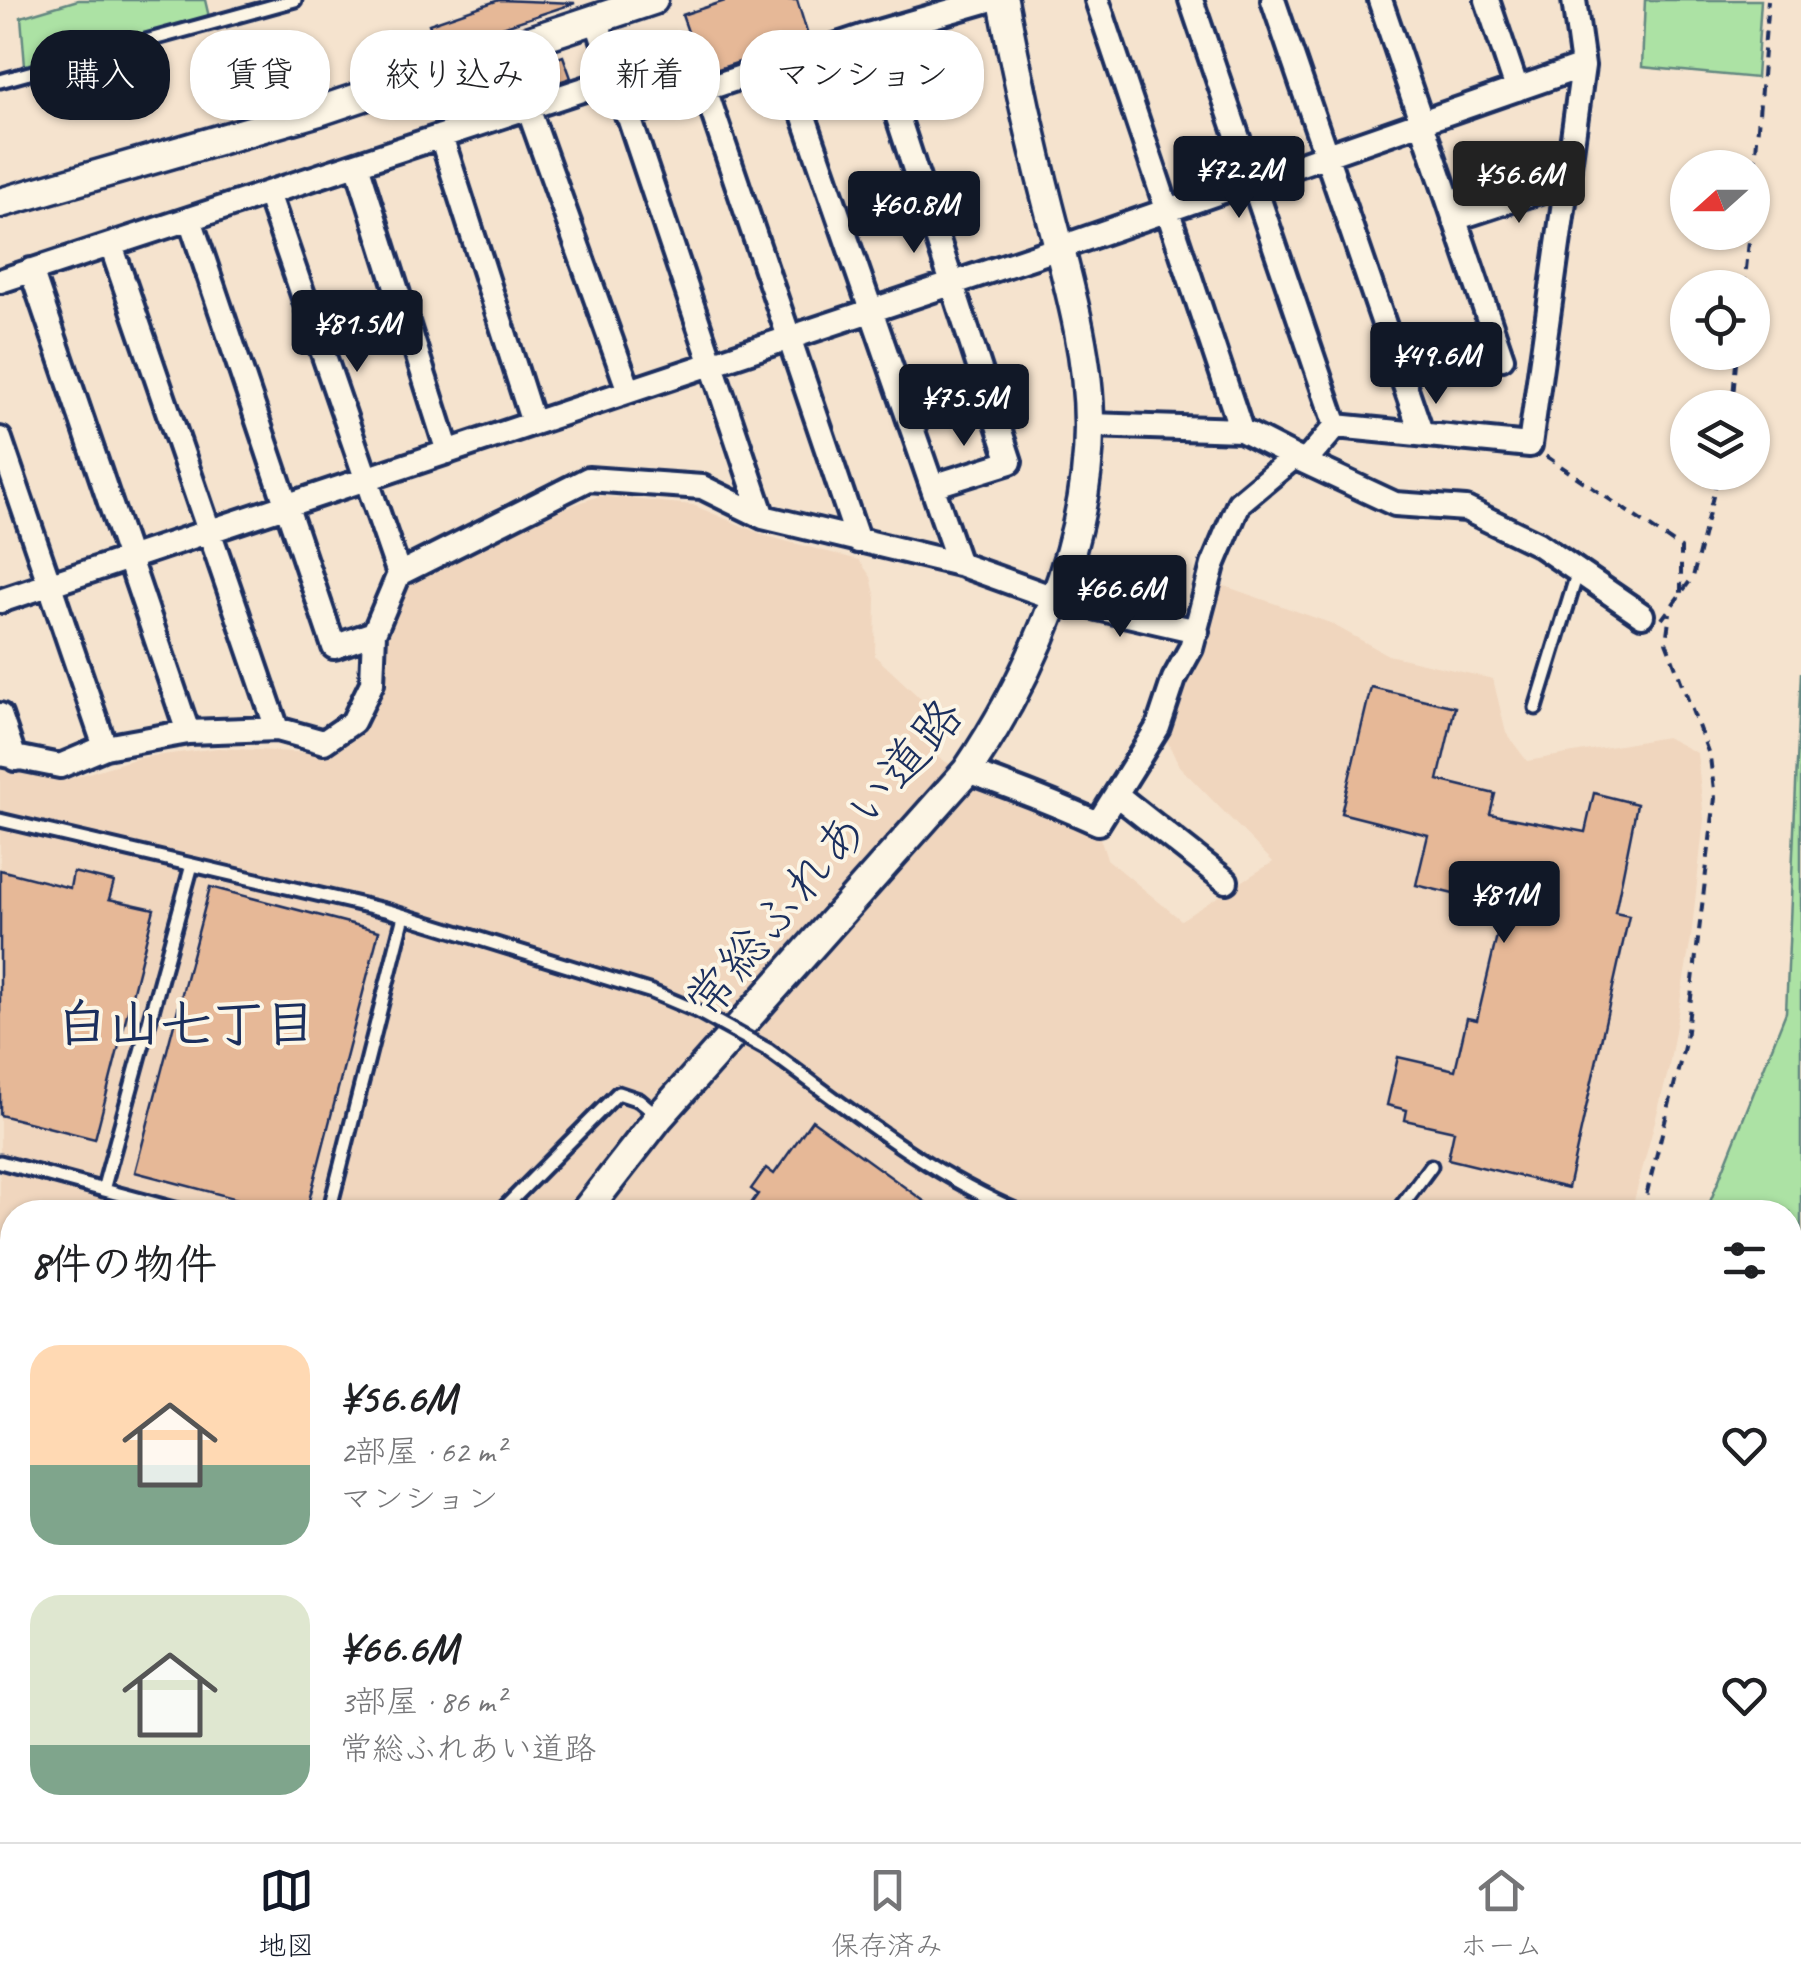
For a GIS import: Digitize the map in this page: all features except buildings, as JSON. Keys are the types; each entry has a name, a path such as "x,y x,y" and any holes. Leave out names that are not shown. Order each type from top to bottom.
{"street":[{"path":"0,202 319,111 653,0"},
{"path":"884,30 989,0"},
{"name":"常総ふれあい道路","path":"594,1200 659,1116 967,770 1021,682 1054,598 1072,537 1090,425 1080,346 1003,0"},
{"path":"1097,0 1241,430"},
{"path":"1191,0 1336,426"},
{"path":"1272,0 1421,432"},
{"path":"1380,0 1502,358"},
{"path":"1487,0 1516,89"},
{"path":"967,770 1009,790 1033,792 1098,823 1158,728 1197,630 1213,565 1239,503 1300,460 1336,426 1530,444 1583,66 1574,0"},
{"path":"596,19 599,30"},
{"path":"0,601 1059,248 1583,66"},
{"path":"0,281 491,120"},
{"path":"532,120 628,391"},
{"path":"629,120 763,517"},
{"path":"716,120 858,542"},
{"path":"805,120 959,564"},
{"path":"898,120 1010,462 934,486"},
{"path":"441,136 533,424"},
{"path":"357,164 448,452"},
{"path":"1454,220 1567,182"},
{"path":"268,193 399,574"},
{"path":"190,218 334,648 374,633"},
{"path":"110,244 277,730"},
{"path":"32,270 188,732"},
{"path":"1090,425 1241,430 1394,504 1466,509 1538,544 1642,615"},
{"path":"0,439 105,747"},
{"path":"0,714 8,756 60,766 105,747 188,732 277,730 324,742 353,722 372,683 374,633 399,574 588,479 702,487 763,517 959,564 1054,598 1197,630"},
{"path":"1118,796 1226,880"}],"lane":[{"path":"0,81 294,0"},
{"path":"1536,708 1577,574"},
{"path":"0,820 404,916 652,992 698,1011 768,1050 915,1158 960,1186 992,1200"},
{"path":"103,1190 192,865"},
{"path":"332,1200 404,916"},
{"path":"512,1200 618,1093 639,1100 659,1116"},
{"path":"0,1162 141,1200"},
{"path":"1406,1200 1431,1166"}],"path":[{"path":"1756,150 1768,0"},
{"path":"1530,444 1681,548 1681,598"},
{"path":"1642,615 1660,621 1681,598 1693,577 1715,490"},
{"path":"1645,1200 1686,1039 1715,798 1710,757 1666,642 1670,613"}],"shaded area":[{"path":"599,496 693,505 766,536 859,560 871,577 876,598 875,656 954,730 933,755 993,787 1098,832 1107,859 1181,920 1273,862 1179,766 1163,732 1198,652 1216,583 1330,623 1388,655 1493,679 1506,733 1527,761 1666,737 1697,753 1704,819 1691,938 1668,1072 1634,1200 0,1200 0,765 62,781 138,758 218,748 333,754 362,731 383,694 389,659 374,633 401,587 536,518"}],"green space":[{"path":"78,0 205,0 209,17 160,30 30,30 30,65 25,66 21,17"},
{"path":"1645,0 1761,0 1756,78 1642,67"},
{"path":"1801,672 1801,1200 1711,1200 1786,1012"}],"district":[{"name":"白山七丁目","path":"186,1023"}]}
